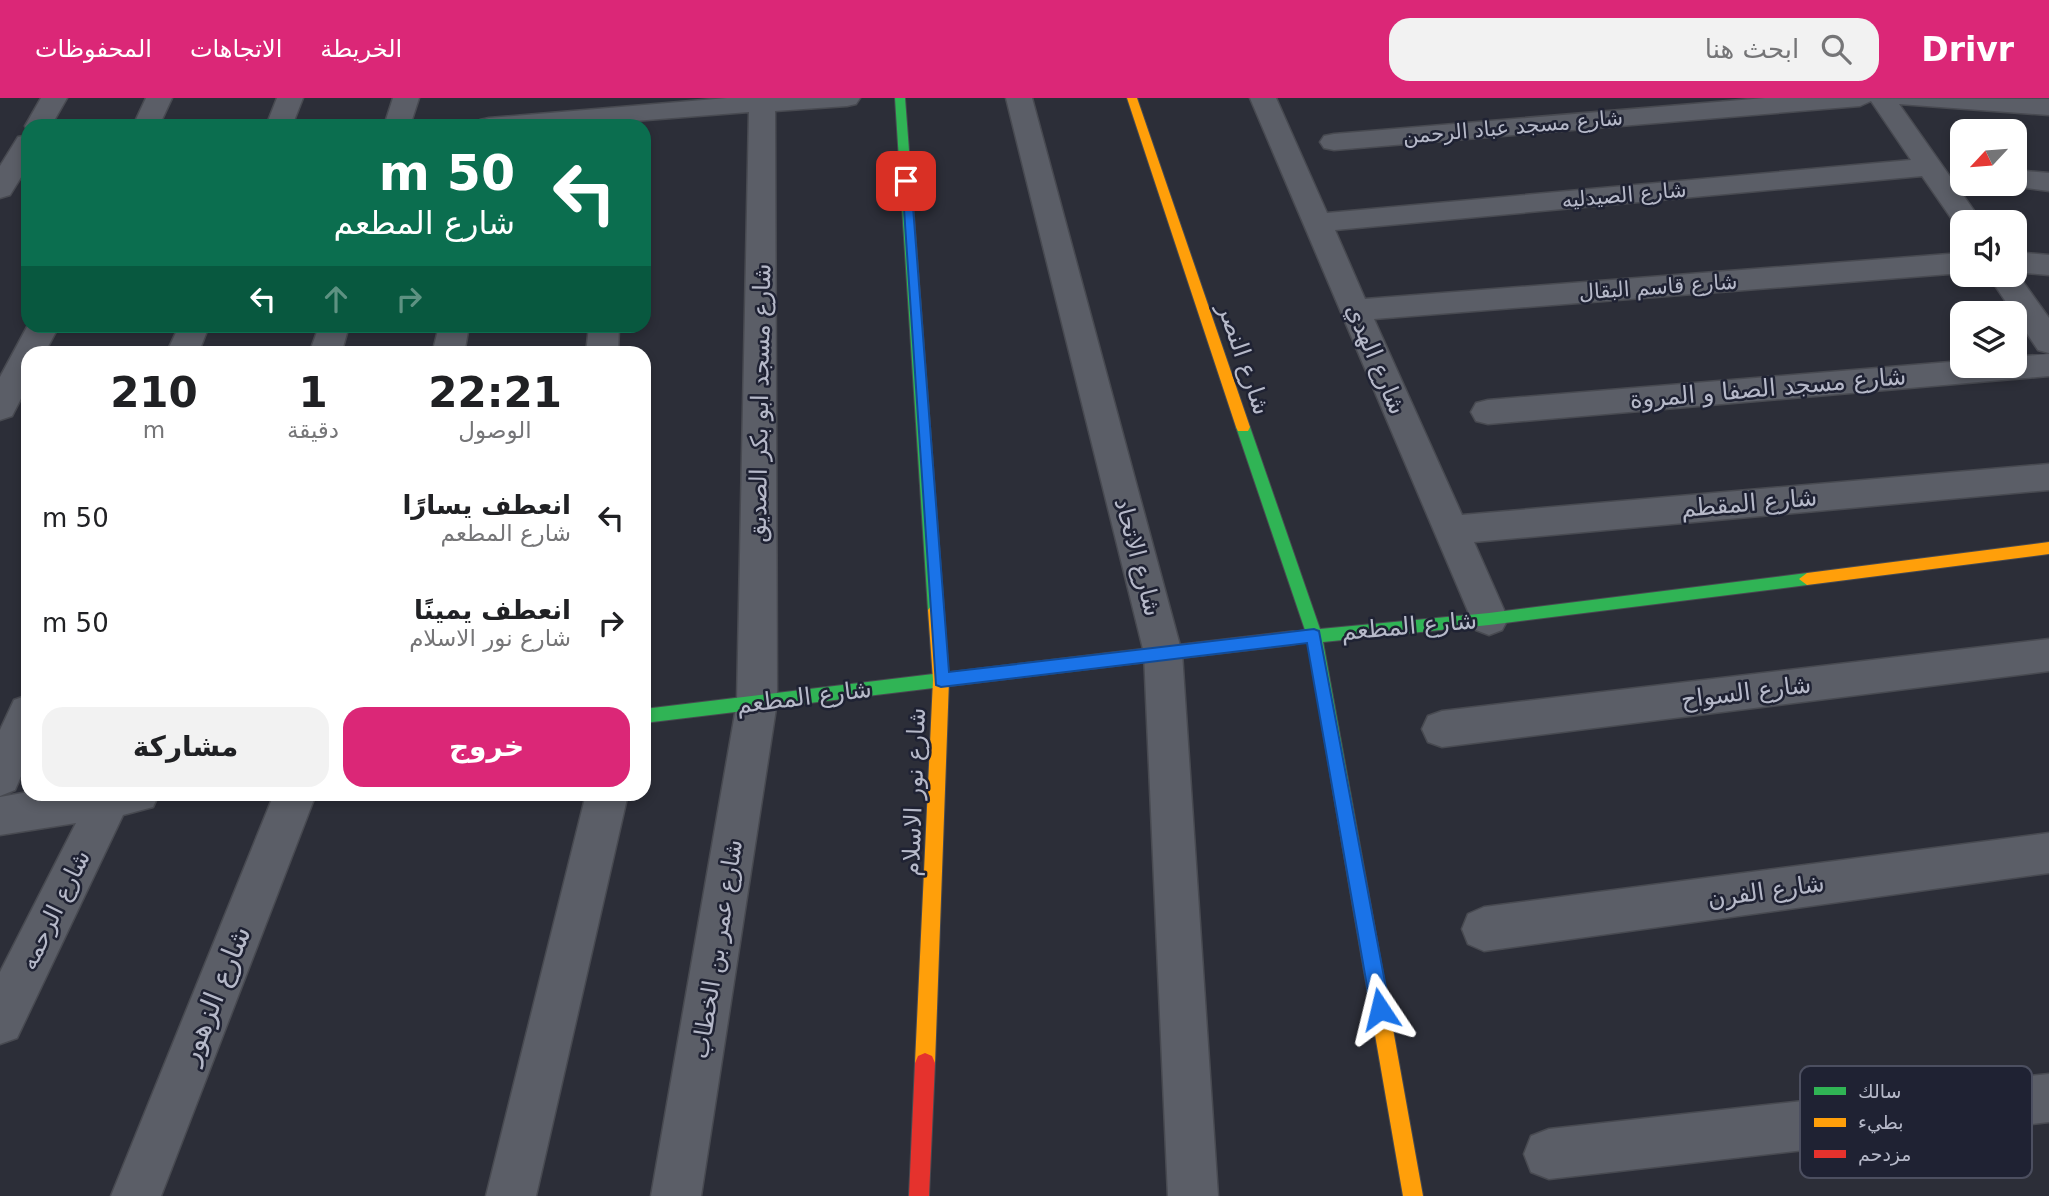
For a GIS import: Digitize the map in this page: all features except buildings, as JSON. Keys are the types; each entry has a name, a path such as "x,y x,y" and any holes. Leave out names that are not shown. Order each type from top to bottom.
{"street":[{"path":"42,119 54,98"},
{"path":"149,119 159,98"},
{"path":"282,119 290,98"},
{"path":"399,119 406,98"},
{"path":"623,119 674,104 762,104 847,98"},
{"name":"شارع نور الاسلام","path":"900,98 941,680 919,1196"},
{"name":"شارع الاتحاد","path":"1019,98 1163,653 1194,1196"},
{"name":"شارع النصر","path":"1132,98 1314,635 1413,1196"},
{"name":"شارع الهدي","path":"1263,98 1489,619"},
{"name":"شارع مسجد عباد الرحمن","path":"1334,142 1860,98"},
{"path":"1882,98 1942,172 1962,210"},
{"path":"1908,98 2049,107"},
{"name":"شارع مسجد ابو بكر الصديق","path":"757,702 762,104"},
{"path":"0,189 18,158"},
{"name":"شارع الصيدليه","path":"1317,223 1942,172"},
{"path":"2027,181 2049,182"},
{"path":"2027,263 2049,265"},
{"name":"شارع قاسم البقال","path":"1355,310 1950,264"},
{"path":"2011,287 2049,342"},
{"name":"شارع مسجد الصفا و المروة","path":"1488,412 2049,365"},
{"path":"0,408 21,368"},
{"name":"شارع المقطم","path":"1450,530 2049,477"},
{"name":"شارع المطعم","path":"651,715 1314,635 1489,619 2049,548"},
{"name":"شارع السواح","path":"1442,729 2049,655"},
{"name":"شارع عمر بن الخطاب","path":"676,1196 757,702"},
{"path":"0,777 21,728"},
{"path":"0,816 98,801"},
{"name":"شارع الرحمه","path":"0,1021 122,801"},
{"name":"شارع الزهور","path":"135,1196 292,801"},
{"path":"511,1196 605,801"},
{"name":"شارع الفرن","path":"1484,929 2049,853"},
{"path":"1549,1154 1800,1126"}],"traffic: fast":[{"path":"900,98 936,610"},
{"path":"1243,427 1314,635 1357,879"},
{"path":"1293,638 1489,619 1807,579"},
{"path":"651,715 1107,660"}],"traffic: slow":[{"path":"1132,98 1243,427"},
{"path":"1807,579 2049,548"},
{"path":"925,1063 941,680 936,610"},
{"path":"1357,879 1413,1196"}],"traffic: jam":[{"path":"1107,660 1293,638"},
{"path":"919,1196 925,1063"}],"route":[{"path":"906,181 941,680 1314,635 1380,1009"}]}
